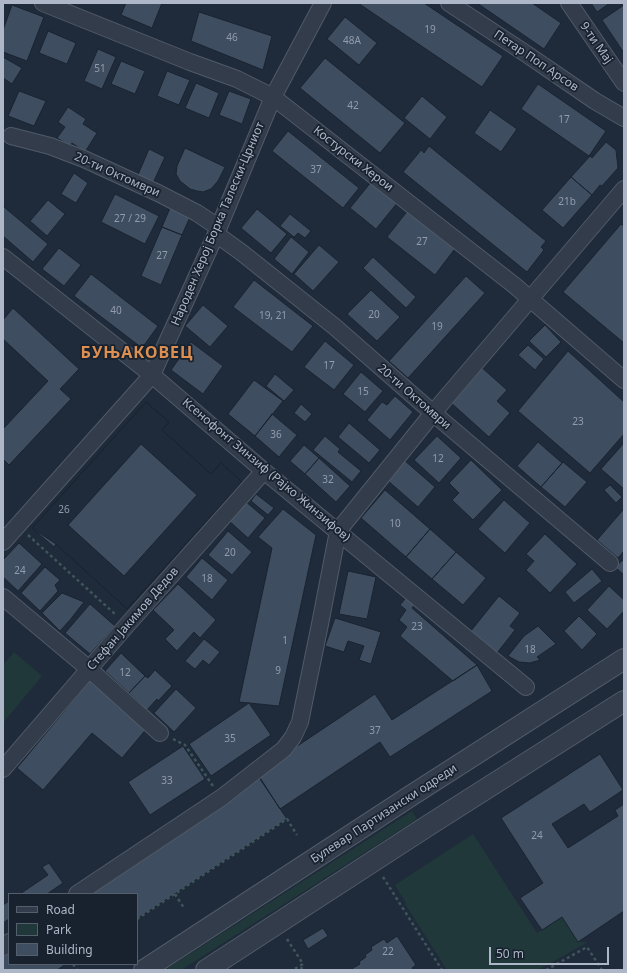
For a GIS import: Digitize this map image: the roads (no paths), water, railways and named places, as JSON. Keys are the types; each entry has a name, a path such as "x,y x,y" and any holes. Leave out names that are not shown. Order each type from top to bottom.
{"street":[{"name":"Костурски Херои","path":"43,3 236,79 274,97 514,285 624,380"},
{"name":"Народен Херој Борка Талески-Црниот","path":"3,542 152,375 217,230 274,97 323,3"},
{"name":"Петар Поп Арсов","path":"449,3 594,101 624,118"},
{"name":"9-ти Мај","path":"569,3 624,83"},
{"name":"20-ти Октомври","path":"11,136 50,146 84,159 158,193 197,213 247,257 335,327 433,413 610,563"},
{"path":"78,893 221,798 284,749 293,737 300,722 338,531 433,413 624,189"},
{"name":"Ксенофонт Зинзиф (Рајко Жинзифов)","path":"3,257 152,375 264,471 526,687"},
{"name":"Стефан Јакимов Дедов","path":"3,769 127,625 264,471"},
{"path":"3,597 89,669 160,733"},
{"name":"Булевар Партизански одреди","path":"144,970 624,659"},
{"path":"206,970 429,825 624,701"}],"district":[{"name":"БУЊАКОВЕЦ","path":"137,353"}]}
